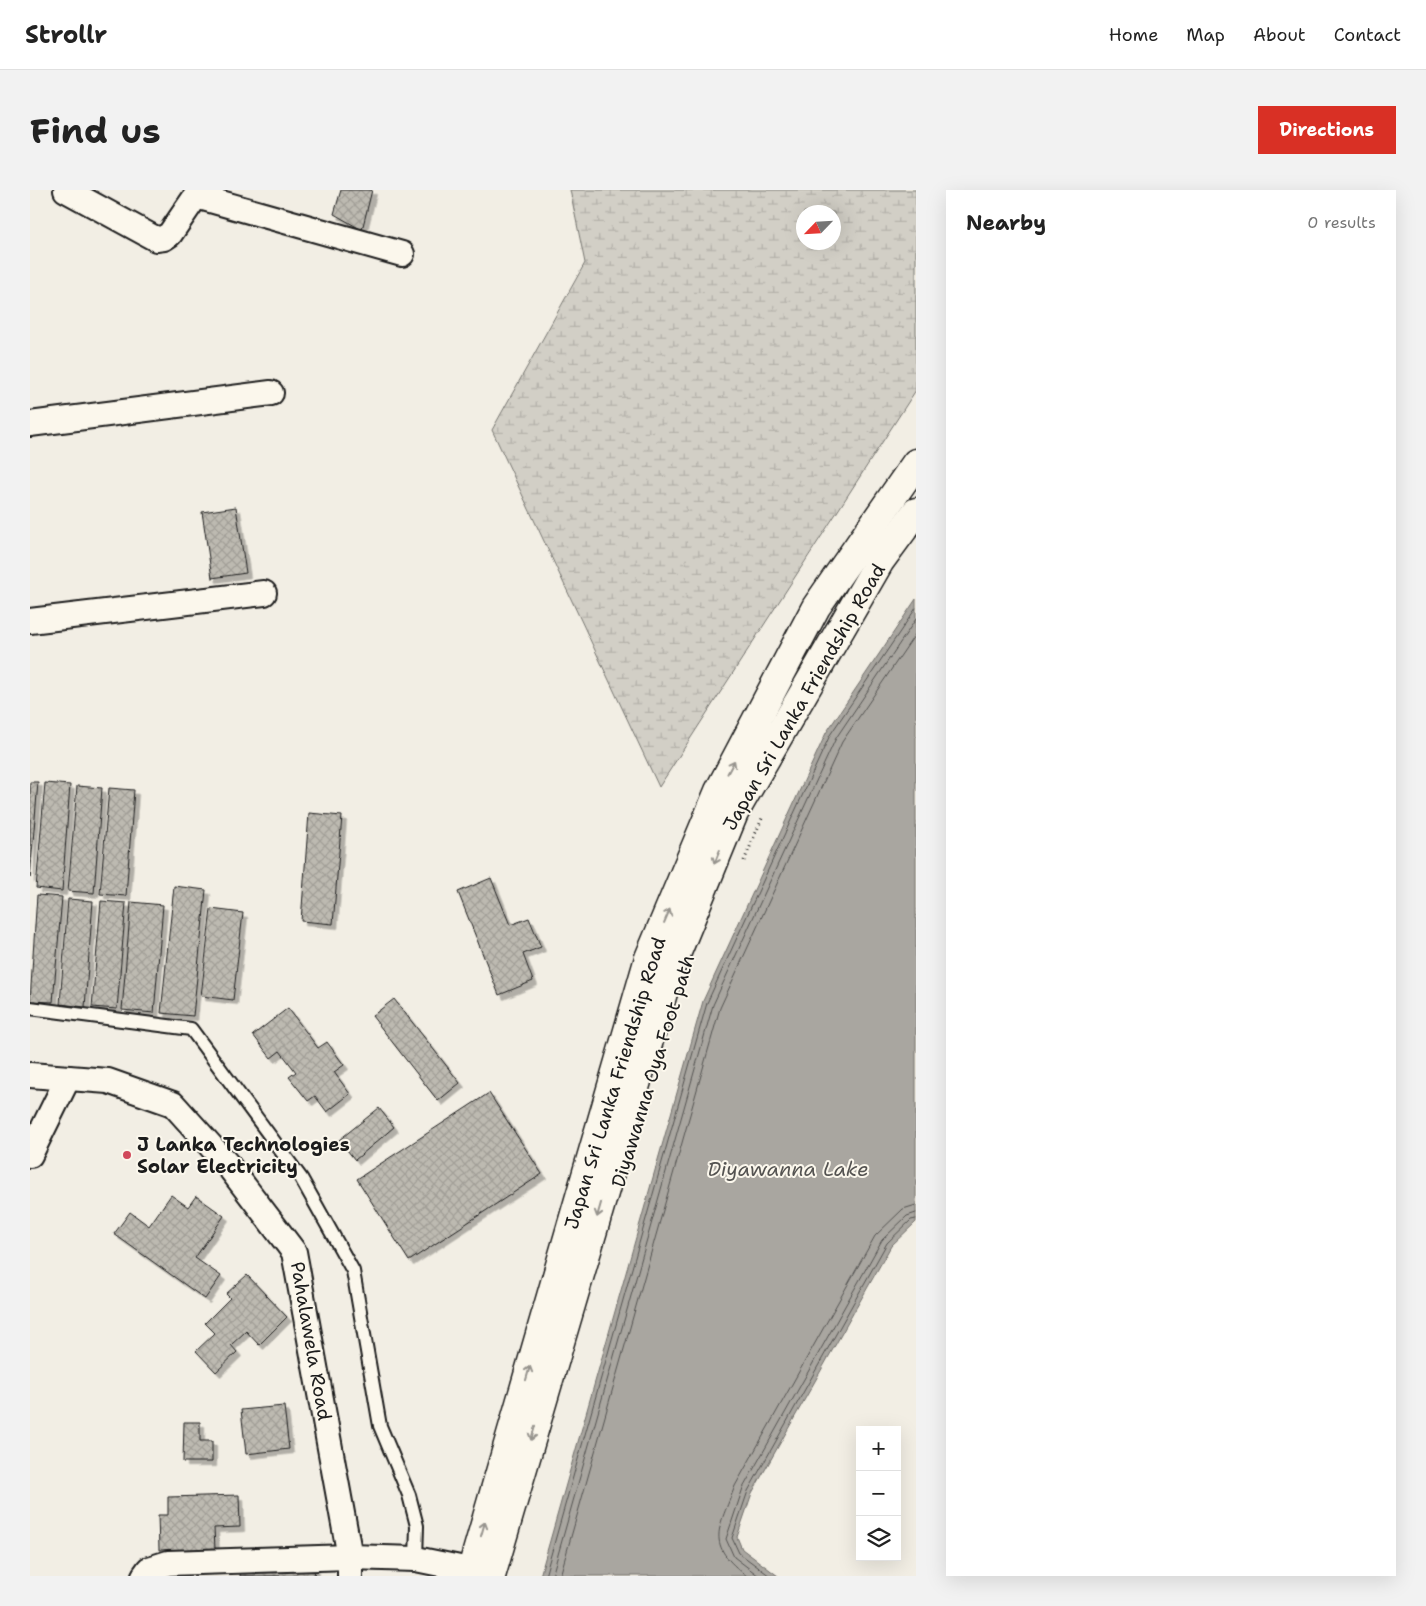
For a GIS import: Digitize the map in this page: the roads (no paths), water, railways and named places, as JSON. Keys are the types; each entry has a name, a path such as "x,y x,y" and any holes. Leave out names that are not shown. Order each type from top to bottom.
{"main road":[{"name":"Japan Sri Lanka Friendship Road","path":"481,1574 649,958 719,791 816,607 916,463"},
{"name":"Japan Sri Lanka Friendship Road","path":"481,1574 670,969 734,813 880,561 916,512"}],"street":[{"path":"66,190 156,239 164,238 170,234 198,193 402,254"},
{"path":"30,424 271,393"},
{"path":"30,621 264,593"},
{"name":"Pahalawela Road","path":"30,1074 108,1081 173,1104 227,1164 294,1252 350,1567"},
{"path":"30,1155 68,1078"},
{"path":"144,1576 149,1569 168,1563 350,1567 416,1559 481,1574"}],"lane":[{"path":"30,1008 191,1029 301,1178 353,1271 380,1426 409,1495 418,1526 416,1559"}],"water":[{"name":"Diyawanna Lake","path":"916,599 916,1222 891,1246 752,1493 737,1537 742,1549 778,1576 540,1576 703,1001 826,733"}],"place":[{"name":"J Lanka Technologies Solar Electricity","path":"127,1155"}]}
